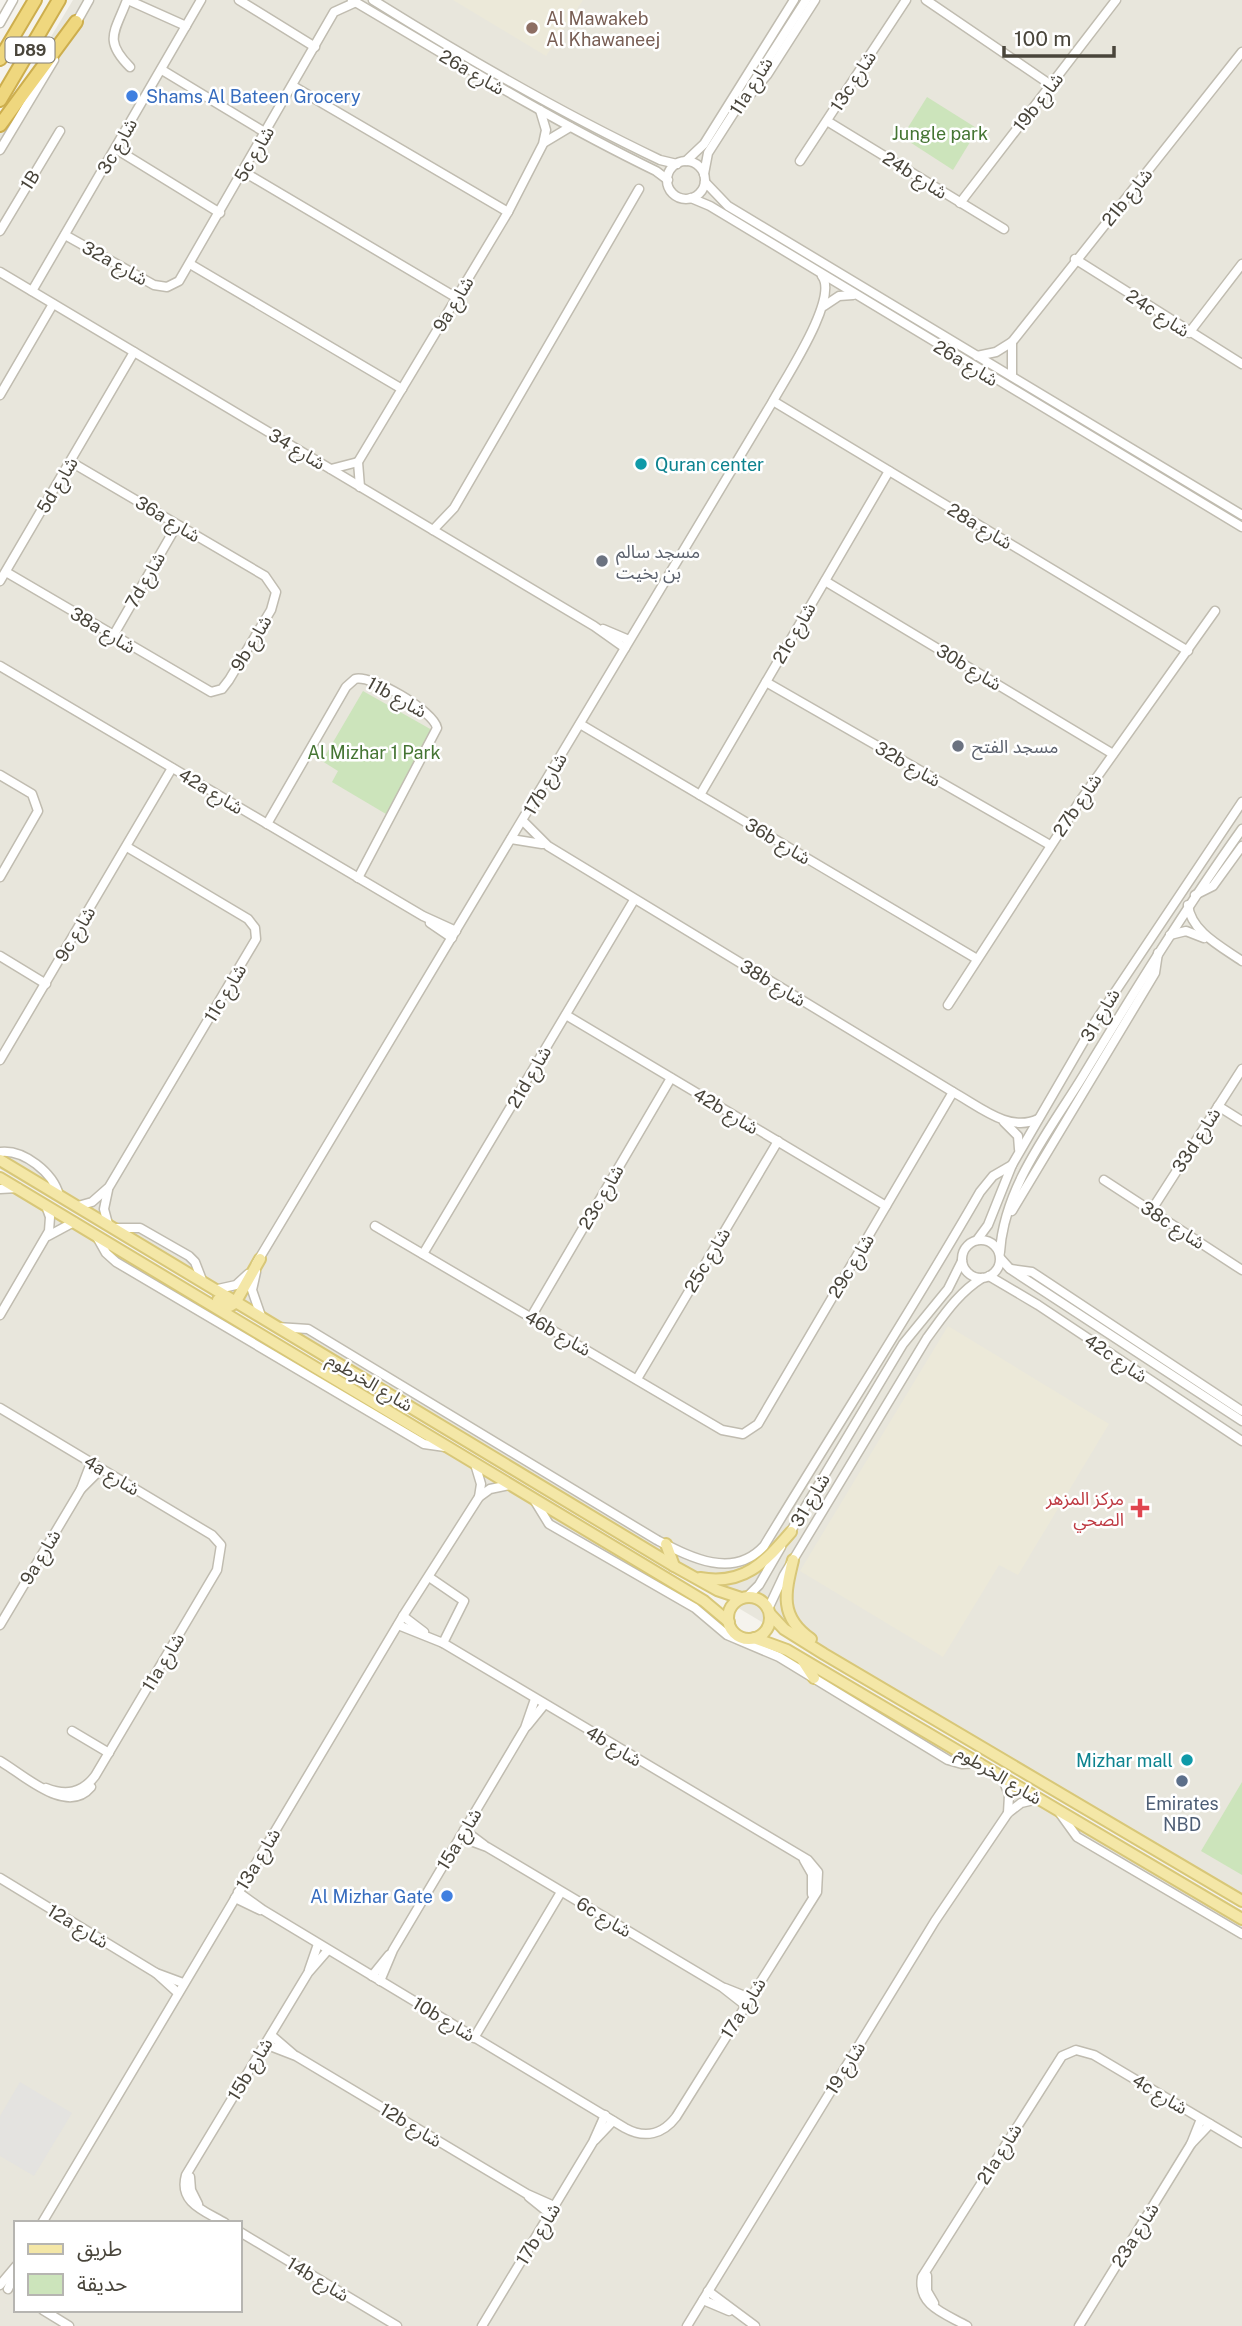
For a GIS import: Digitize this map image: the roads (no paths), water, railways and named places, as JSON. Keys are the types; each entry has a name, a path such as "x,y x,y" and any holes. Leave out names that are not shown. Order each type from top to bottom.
{"highway":[{"name":"D89","path":"0,59 35,0"},
{"name":"D89","path":"0,100 59,0"},
{"path":"0,125 76,22"}],"main road":[{"name":"شارع الخرطوم","path":"0,1160 237,1300 277,1327 674,1566 744,1597"},
{"name":"شارع الخرطوم","path":"0,1178 710,1605 729,1622"},
{"path":"150,1266 164,1269 227,1305 237,1300 260,1259"},
{"path":"694,1577 727,1580 749,1573 768,1559 790,1531"},
{"path":"666,1544 674,1566"},
{"path":"793,1560 785,1592 786,1609 793,1623 824,1654"},
{"path":"744,1597 760,1600 769,1611 766,1629 754,1638 735,1633 729,1622 731,1608 744,1597"},
{"name":"شارع الخرطوم","path":"769,1611 784,1629 824,1654 1242,1901"},
{"name":"شارع الخرطوم","path":"754,1638 801,1659 1242,1919"},
{"path":"801,1659 814,1678"}],"street":[{"path":"0,10 12,0"},
{"path":"0,23 12,0"},
{"path":"0,150 89,0"},
{"path":"130,67 116,53 113,44 128,0 186,26"},
{"name":"3c شارع","path":"32,291 201,0"},
{"path":"239,0 315,47"},
{"name":"5c شارع","path":"166,287 179,281 190,264 315,47 334,12 335,0"},
{"name":"26a شارع","path":"373,0 436,40 546,103 660,160 681,163"},
{"name":"11a شارع","path":"681,163 704,144 794,0"},
{"name":"11a شارع","path":"705,178 708,153 806,0"},
{"path":"742,101 767,75 814,0"},
{"name":"13c شارع","path":"800,161 906,0"},
{"path":"926,0 1051,85"},
{"name":"19b شارع","path":"960,203 1116,0"},
{"path":"334,12 354,1"},
{"name":"26a شارع","path":"354,1 540,110 656,171 668,180"},
{"name":"21b شارع","path":"1012,342 1242,51"},
{"path":"162,70 267,133"},
{"path":"293,86 508,212"},
{"path":"540,110 546,130 543,144"},
{"name":"24b شارع","path":"827,121 1004,229"},
{"path":"543,144 553,135 570,127"},
{"name":"1B","path":"0,230 60,131"},
{"name":"9a شارع","path":"358,462 508,212 543,144"},
{"path":"116,149 220,213"},
{"path":"681,163 699,166 705,178 699,194 691,198 682,198 673,193 668,180 681,163"},
{"path":"244,172 457,298"},
{"name":"26a شارع","path":"705,178 728,206 1242,515"},
{"path":"433,530 454,508 639,188"},
{"name":"26a شارع","path":"691,198 710,206 1242,527"},
{"name":"32a شارع","path":"65,235 154,285 166,287"},
{"name":"24c شارع","path":"1075,259 1242,364"},
{"path":"190,264 402,389"},
{"path":"1189,333 1242,264"},
{"name":"شارع 34","path":"0,272 627,644"},
{"path":"822,276 828,286 824,306"},
{"path":"824,306 839,296 854,295"},
{"path":"0,395 53,304"},
{"name":"17b شارع","path":"218,1289 241,1282 260,1259 773,401 824,306"},
{"path":"977,356 996,352 1012,342"},
{"path":"1012,342 1012,376"},
{"name":"5d شارع","path":"0,581 136,354"},
{"name":"28a شارع","path":"773,401 1188,651"},
{"name":"36a شارع","path":"71,462 265,576"},
{"path":"331,470 358,462 360,487"},
{"name":"21c شارع","path":"699,795 889,471"},
{"name":"7d شارع","path":"113,636 177,525"},
{"name":"38a شارع","path":"6,572 201,688"},
{"name":"9b شارع","path":"201,688 217,691 226,685 271,610 276,592 265,576"},
{"name":"30b شارع","path":"825,581 1113,754"},
{"name":"27b شارع","path":"947,1005 1050,845 1215,611"},
{"name":"42a شارع","path":"0,666 454,935"},
{"name":"11b شارع","path":"267,824 346,687 355,678 368,677 429,714 437,728 355,876"},
{"name":"32b شارع","path":"765,682 1050,845"},
{"name":"36b شارع","path":"580,724 977,958"},
{"name":"9c شارع","path":"0,1060 175,769"},
{"path":"0,775 32,794 38,811 0,877"},
{"name":"شارع 31","path":"977,1240 988,1225 1012,1165 1116,988 1242,802"},
{"name":"38b شارع","path":"523,821 548,846 953,1092 999,1118 1020,1125 1038,1119"},
{"name":"شارع 31","path":"1000,1256 1005,1218 1043,1141 1157,952 1242,829"},
{"name":"38b شارع","path":"511,839 548,846"},
{"path":"1195,895 1213,886 1242,846"},
{"name":"11c شارع","path":"78,1206 99,1198 109,1187 256,939 254,928 248,919 127,847"},
{"name":"21d شارع","path":"423,1254 634,900"},
{"path":"1188,905 1193,922 1213,941 1242,961"},
{"path":"1168,936 1186,931 1213,941"},
{"path":"0,956 46,984"},
{"name":"42b شارع","path":"566,1015 886,1206"},
{"name":"33d شارع","path":"1151,1211 1242,1069"},
{"name":"23c شارع","path":"531,1317 671,1078"},
{"name":"29c شارع","path":"743,1434 758,1424 953,1092"},
{"path":"1218,1106 1242,1121"},
{"name":"38b شارع","path":"999,1118 1018,1136 1017,1156"},
{"name":"25c شارع","path":"637,1379 778,1142"},
{"path":"0,1152 14,1153 44,1170 54,1180 59,1195"},
{"path":"277,1327 308,1329 666,1544 713,1565 727,1564 758,1552 887,1343 907,1318 980,1192 993,1176 1012,1165"},
{"name":"38c شارع","path":"1104,1181 1242,1270"},
{"name":"11c شارع","path":"109,1187 104,1209 112,1226"},
{"path":"0,1189 18,1188"},
{"path":"0,1313 46,1238 50,1224 45,1204"},
{"path":"46,1238 61,1226 74,1222"},
{"name":"46b شارع","path":"375,1226 722,1430 743,1434"},
{"path":"96,1235 106,1253 116,1262 424,1444 446,1447"},
{"path":"977,1240 991,1241 1000,1256 999,1266 986,1277 969,1274 962,1261 965,1248 977,1240"},
{"name":"42c شارع","path":"1000,1256 1010,1269 1242,1421"},
{"name":"17b شارع","path":"260,1259 252,1290 261,1317"},
{"name":"شارع 31","path":"744,1597 759,1585 902,1344 948,1289 962,1261"},
{"path":"1010,1269 1032,1272 1242,1411"},
{"name":"شارع 31","path":"769,1611 793,1560 927,1338 954,1301 986,1277"},
{"name":"42c شارع","path":"986,1277 1038,1305 1242,1441"},
{"path":"1038,1305 1040,1298 1048,1293"},
{"path":"849,1407 853,1428"},
{"name":"4a شارع","path":"0,1408 212,1535 221,1545"},
{"name":"9a شارع","path":"0,1625 81,1489 91,1463"},
{"path":"475,1464 481,1484 479,1497"},
{"name":"9a شارع","path":"81,1489 101,1469"},
{"path":"479,1497 490,1489 510,1485"},
{"name":"13a شارع","path":"43,2221 401,1620 479,1497"},
{"path":"533,1498 549,1524 695,1608 732,1637 779,1657 948,1760 962,1764 980,1763"},
{"name":"11a شارع","path":"0,1761 46,1788 71,1796 83,1788 95,1776 217,1570 221,1545"},
{"path":"429,1577 464,1601 443,1643"},
{"name":"4b شارع","path":"401,1620 812,1863 816,1878"},
{"name":"15a شارع","path":"376,1979 524,1728 535,1699"},
{"name":"15a شارع","path":"524,1728 544,1705"},
{"path":"72,1731 109,1753"},
{"path":"1003,1779 1009,1795 1008,1812"},
{"path":"1008,1812 1021,1803 1038,1799"},
{"path":"1057,1810 1077,1837 1242,1934"},
{"name":"شارع 19","path":"687,2326 936,1921 1008,1812"},
{"name":"6c شارع","path":"462,1833 747,2002"},
{"name":"12a شارع","path":"0,1878 156,1973 178,1993"},
{"name":"17a شارع","path":"655,2136 676,2116 811,1900 816,1878"},
{"path":"474,2038 561,1892"},
{"name":"10b شارع","path":"237,1895 625,2128 655,2136"},
{"name":"15b شارع","path":"308,1973 318,1944"},
{"name":"15b شارع","path":"222,2221 195,2206 188,2191 193,2165 308,1973 328,1950"},
{"name":"12a شارع","path":"156,1973 183,1983"},
{"name":"12b شارع","path":"271,2035 296,2056 552,2210"},
{"name":"12b شارع","path":"265,2044 296,2056"},
{"name":"4c شارع","path":"1076,2050 1094,2054 1242,2143"},
{"name":"21a شارع","path":"967,2326 928,2304 924,2292 930,2265 1055,2063 1076,2050"},
{"name":"17b شارع","path":"482,2326 593,2142 605,2115"},
{"name":"23a شارع","path":"1079,2326 1191,2144 1201,2119"},
{"name":"17b شارع","path":"593,2142 613,2120"},
{"name":"23a شارع","path":"1191,2144 1210,2124"},
{"name":"14b شارع","path":"242,2233 397,2326"},
{"path":"6,2288 14,2272"},
{"path":"708,2291 732,2312"},
{"path":"703,2300 732,2312 755,2326"},
{"path":"46,2312 69,2326"}],"place":[{"name":"Al Mawakeb Al Khawaneej","path":"532,28"},
{"name":"Shams Al Bateen Grocery","path":"132,96"},
{"name":"Quran center","path":"641,464"},
{"name":"مسجد سالم بن بخيت","path":"602,561"},
{"name":"مسجد الفتح","path":"958,746"},
{"name":"مركز المزهر الصحي","path":"1140,1508"},
{"name":"Mizhar mall","path":"1187,1760"},
{"name":"Emirates NBD","path":"1182,1781"},
{"name":"Al Mizhar Gate","path":"447,1896"}],"park label":[{"name":"Jungle park","path":"940,133"},
{"name":"Al Mizhar 1 Park","path":"374,752"}]}
